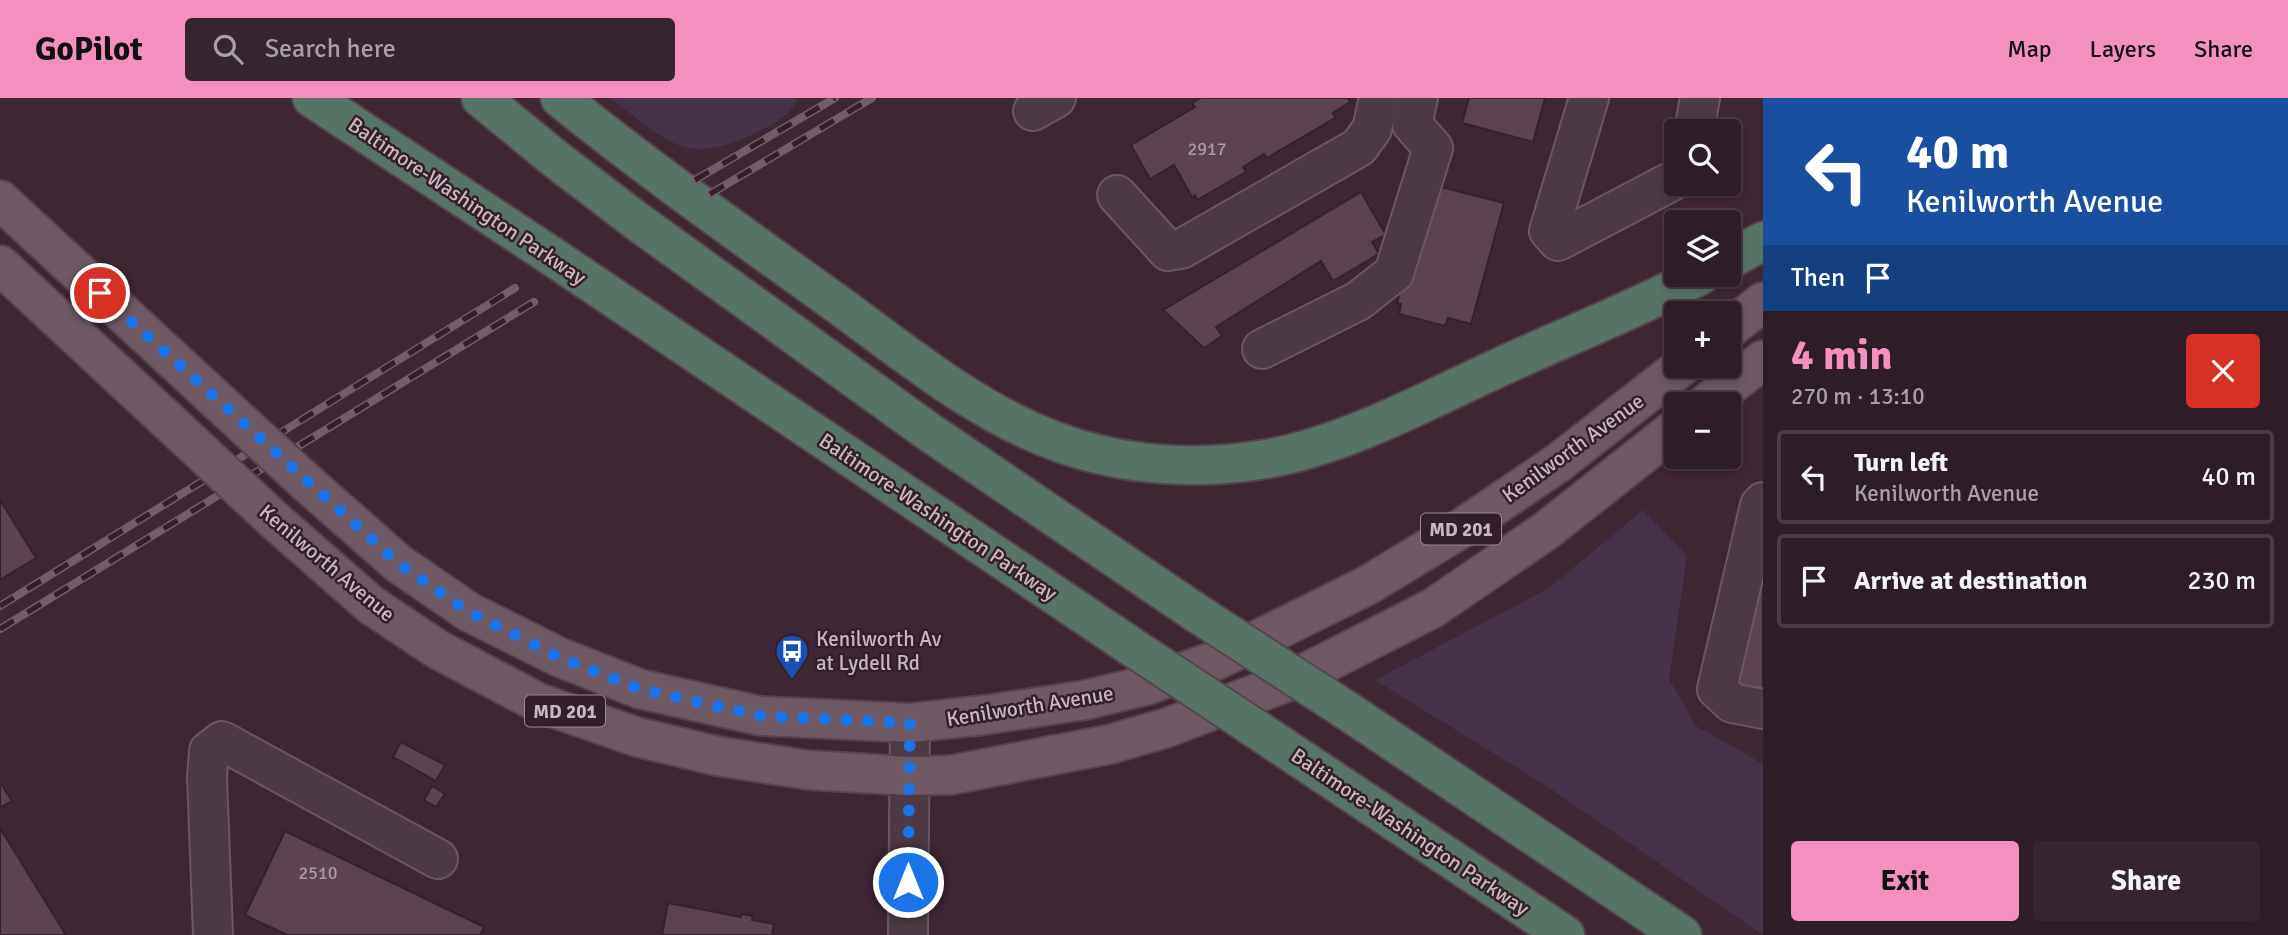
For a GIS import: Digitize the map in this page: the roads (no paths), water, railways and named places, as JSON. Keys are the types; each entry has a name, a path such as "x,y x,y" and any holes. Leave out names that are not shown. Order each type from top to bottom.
{"highway":[{"name":"Baltimore-Washington Parkway","path":"312,98 1565,935"},
{"path":"481,98 638,222 906,415 1195,612 1682,935"},
{"path":"560,98 654,171 951,386 1008,420 1054,441 1120,459 1154,464 1228,463 1266,459 1321,444 1408,409 1675,287"},
{"path":"1741,253 1763,241"}],"main road":[{"name":"Kenilworth Avenue","path":"0,200 220,404 399,564 469,612 559,657 640,689 761,716 910,723 985,715 1085,700 1148,685 1219,659 1368,585 1462,528 1558,463 1667,378"},
{"name":"Kenilworth Avenue","path":"0,265 273,519 382,612 437,649 539,703 637,737 717,756 808,770 909,776 951,775 1111,744 1166,728 1293,680 1433,608 1546,530 1664,437"},
{"path":"1741,319 1763,302"},
{"path":"1721,392 1763,359"}],"street":[{"path":"1117,195 1168,251 1181,249 1359,147 1372,129 1379,98"},
{"path":"1589,98 1549,231 1558,241 1664,185"},
{"path":"1696,119 1700,98"},
{"path":"1262,349 1358,301 1394,273 1433,148 1415,111"},
{"path":"1763,502 1760,505 1717,689 1732,703 1763,709"},
{"path":"908,935 910,723"},
{"path":"213,935 207,777 209,751 222,741 438,859"}],"railway":[{"path":"695,180 835,98"},
{"path":"710,194 872,98"},
{"path":"0,606 515,288"},
{"path":"0,629 534,302"}],"place":[{"name":"Kenilworth Av at Lydell Rd","path":"792,681"}]}
